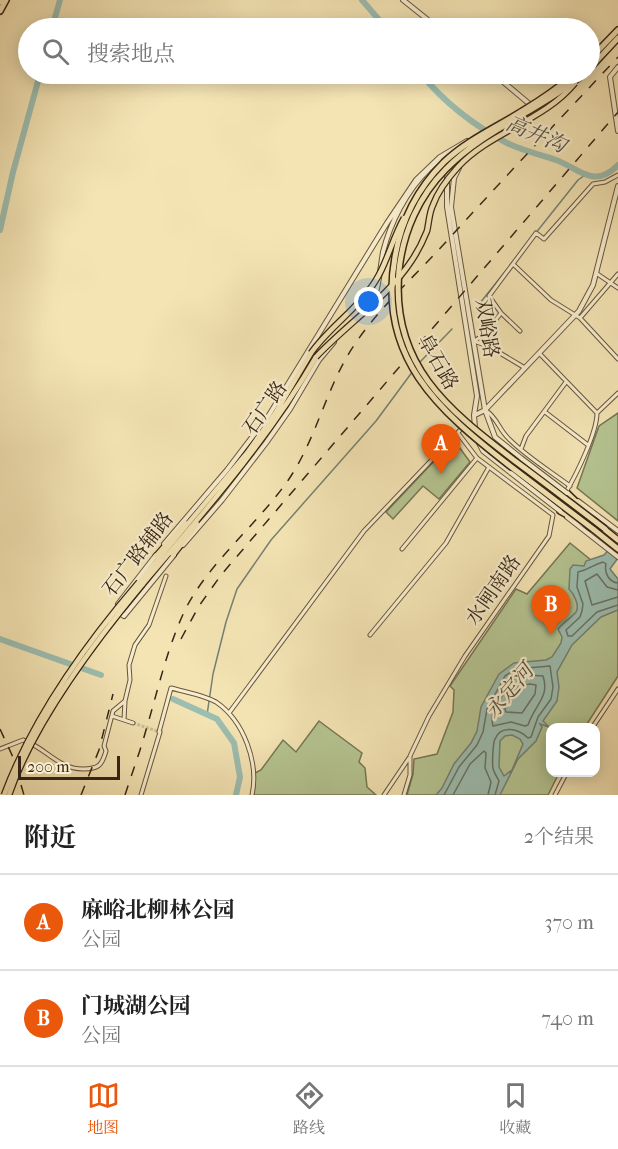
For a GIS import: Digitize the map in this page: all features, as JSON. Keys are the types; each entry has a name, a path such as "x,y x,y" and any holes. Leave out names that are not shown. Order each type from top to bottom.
{"highway":[{"path":"0,11 6,0"},
{"path":"600,48 618,29"},
{"name":"阜石路","path":"600,56 618,39"},
{"name":"阜石路","path":"565,84 459,149 434,173 411,205 397,242 392,270 395,321 410,363 425,389 441,408 466,431 593,529"},
{"name":"阜石路","path":"570,84 560,93 464,153 436,180 421,201 405,239 400,258 398,282 400,317 406,340 415,360 430,385 446,405 471,427 605,529"},
{"path":"567,493 618,540"},
{"path":"560,511 593,529 618,549"}],"main road":[{"name":"石广路","path":"9,795 23,762 60,696 140,584 227,484 266,435 289,403 314,355 391,286 412,261 427,230 432,207 439,192 457,167 484,146 531,119 574,84"},
{"name":"石广路","path":"4,795 12,773 54,697 94,639 247,453 330,330 370,289 379,275 395,234 411,205"},
{"path":"173,555 227,484"},
{"path":"156,556 204,505"}],"street":[{"path":"403,0 426,18"},
{"path":"618,67 610,77 618,131"},
{"path":"506,84 539,112"},
{"path":"451,164 463,147 476,136 565,84"},
{"name":"双峪路","path":"571,84 539,112 491,140 464,162 454,178 451,207 485,410 495,437 618,531"},
{"name":"石广路辅路","path":"451,164 443,158 421,177 405,201 384,252 378,289 372,306 327,350 270,437 214,509 124,616 113,610 175,530 227,470 269,416 383,229 416,180 449,151 476,136"},
{"name":"双峪路","path":"451,164 447,178 447,207 477,396 474,415 475,433 483,451 618,557"},
{"path":"520,331 501,313 489,296 536,233 544,239 593,184 605,182 618,175"},
{"path":"229,713 364,531 474,415 485,410 575,316 593,285 618,186"},
{"path":"383,229 390,233"},
{"path":"513,264 551,300 580,318 618,359"},
{"path":"596,273 618,288"},
{"path":"580,318 618,274"},
{"path":"474,341 484,335 501,313"},
{"path":"474,341 490,347 525,368"},
{"path":"539,353 597,413 618,393"},
{"path":"521,449 526,436 566,382"},
{"path":"485,410 494,416 504,435 570,486"},
{"path":"545,412 588,445"},
{"name":"水闸南路","path":"404,795 410,775 410,756 429,716 465,656 549,536 553,515 570,486 588,445 597,421 597,413"},
{"path":"458,432 477,458 553,515"},
{"path":"402,549 477,458"},
{"path":"370,635 446,543 489,467"},
{"path":"124,720 125,701 130,680 129,665 135,645 149,625 166,576"},
{"path":"141,795 171,688 214,700 229,713 249,747 253,764 252,795"},
{"path":"595,723 618,689"},
{"path":"0,749 23,740 69,767 87,769 98,767 103,763 106,750 104,746 112,711 125,701"},
{"path":"112,716 133,723"},
{"path":"384,795 410,756"},
{"path":"555,795 564,777"}],"green space":[{"path":"618,413 618,521 577,488 599,426"},
{"path":"454,440 470,462 439,499 423,486 393,519 386,512"},
{"path":"570,543 618,582 618,676 588,723 546,723 546,777 557,777 548,795 407,795 413,774 414,759 437,754 453,712 454,690 450,686 516,589 527,594"},
{"path":"319,721 362,753 359,762 365,768 367,787 376,795 254,795 255,773 261,770 283,740 296,752"}],"water":[{"name":"永定河","path":"618,539 618,558 610,569 618,579 618,610 601,617 572,645 557,672 559,687 557,701 543,721 546,726 540,724 542,727 536,741 518,759 500,795 436,795 454,764 471,743 477,731 481,707 499,674 514,663 546,660 552,657 561,643 562,637 558,629 577,609 576,600 569,589 570,569 573,565 584,566 586,561 604,555","holes":["512,735 520,739 523,744 512,770 504,776 499,767 500,741 505,736"]}],"waterway":[{"name":"高井沟","path":"55,18 60,0"},
{"name":"高井沟","path":"362,0 377,18"},
{"name":"高井沟","path":"0,230 37,84"},
{"name":"高井沟","path":"430,84 461,113 513,146 556,160 593,177 601,176 618,165"},
{"path":"480,303 578,180 585,175"},
{"path":"420,362 452,329"},
{"path":"207,715 213,674 237,589 271,540 376,421 413,371"},
{"path":"0,639 101,675"},
{"path":"173,699 217,719 234,743 240,777 236,795"}],"tunnel":[{"path":"133,723 157,731"}],"railway":[{"path":"600,76 618,57"},
{"path":"125,795 168,654 185,610 207,575 289,479 308,445 338,374 357,341 388,303 593,84"},
{"path":"181,639 199,606 221,575 618,112"},
{"path":"81,795 99,750 113,694"},
{"path":"0,729 12,755 24,795"}],"place":[{"name":"麻峪北柳林公园","path":"441,474"},
{"name":"门城湖公园","path":"551,635"}]}
